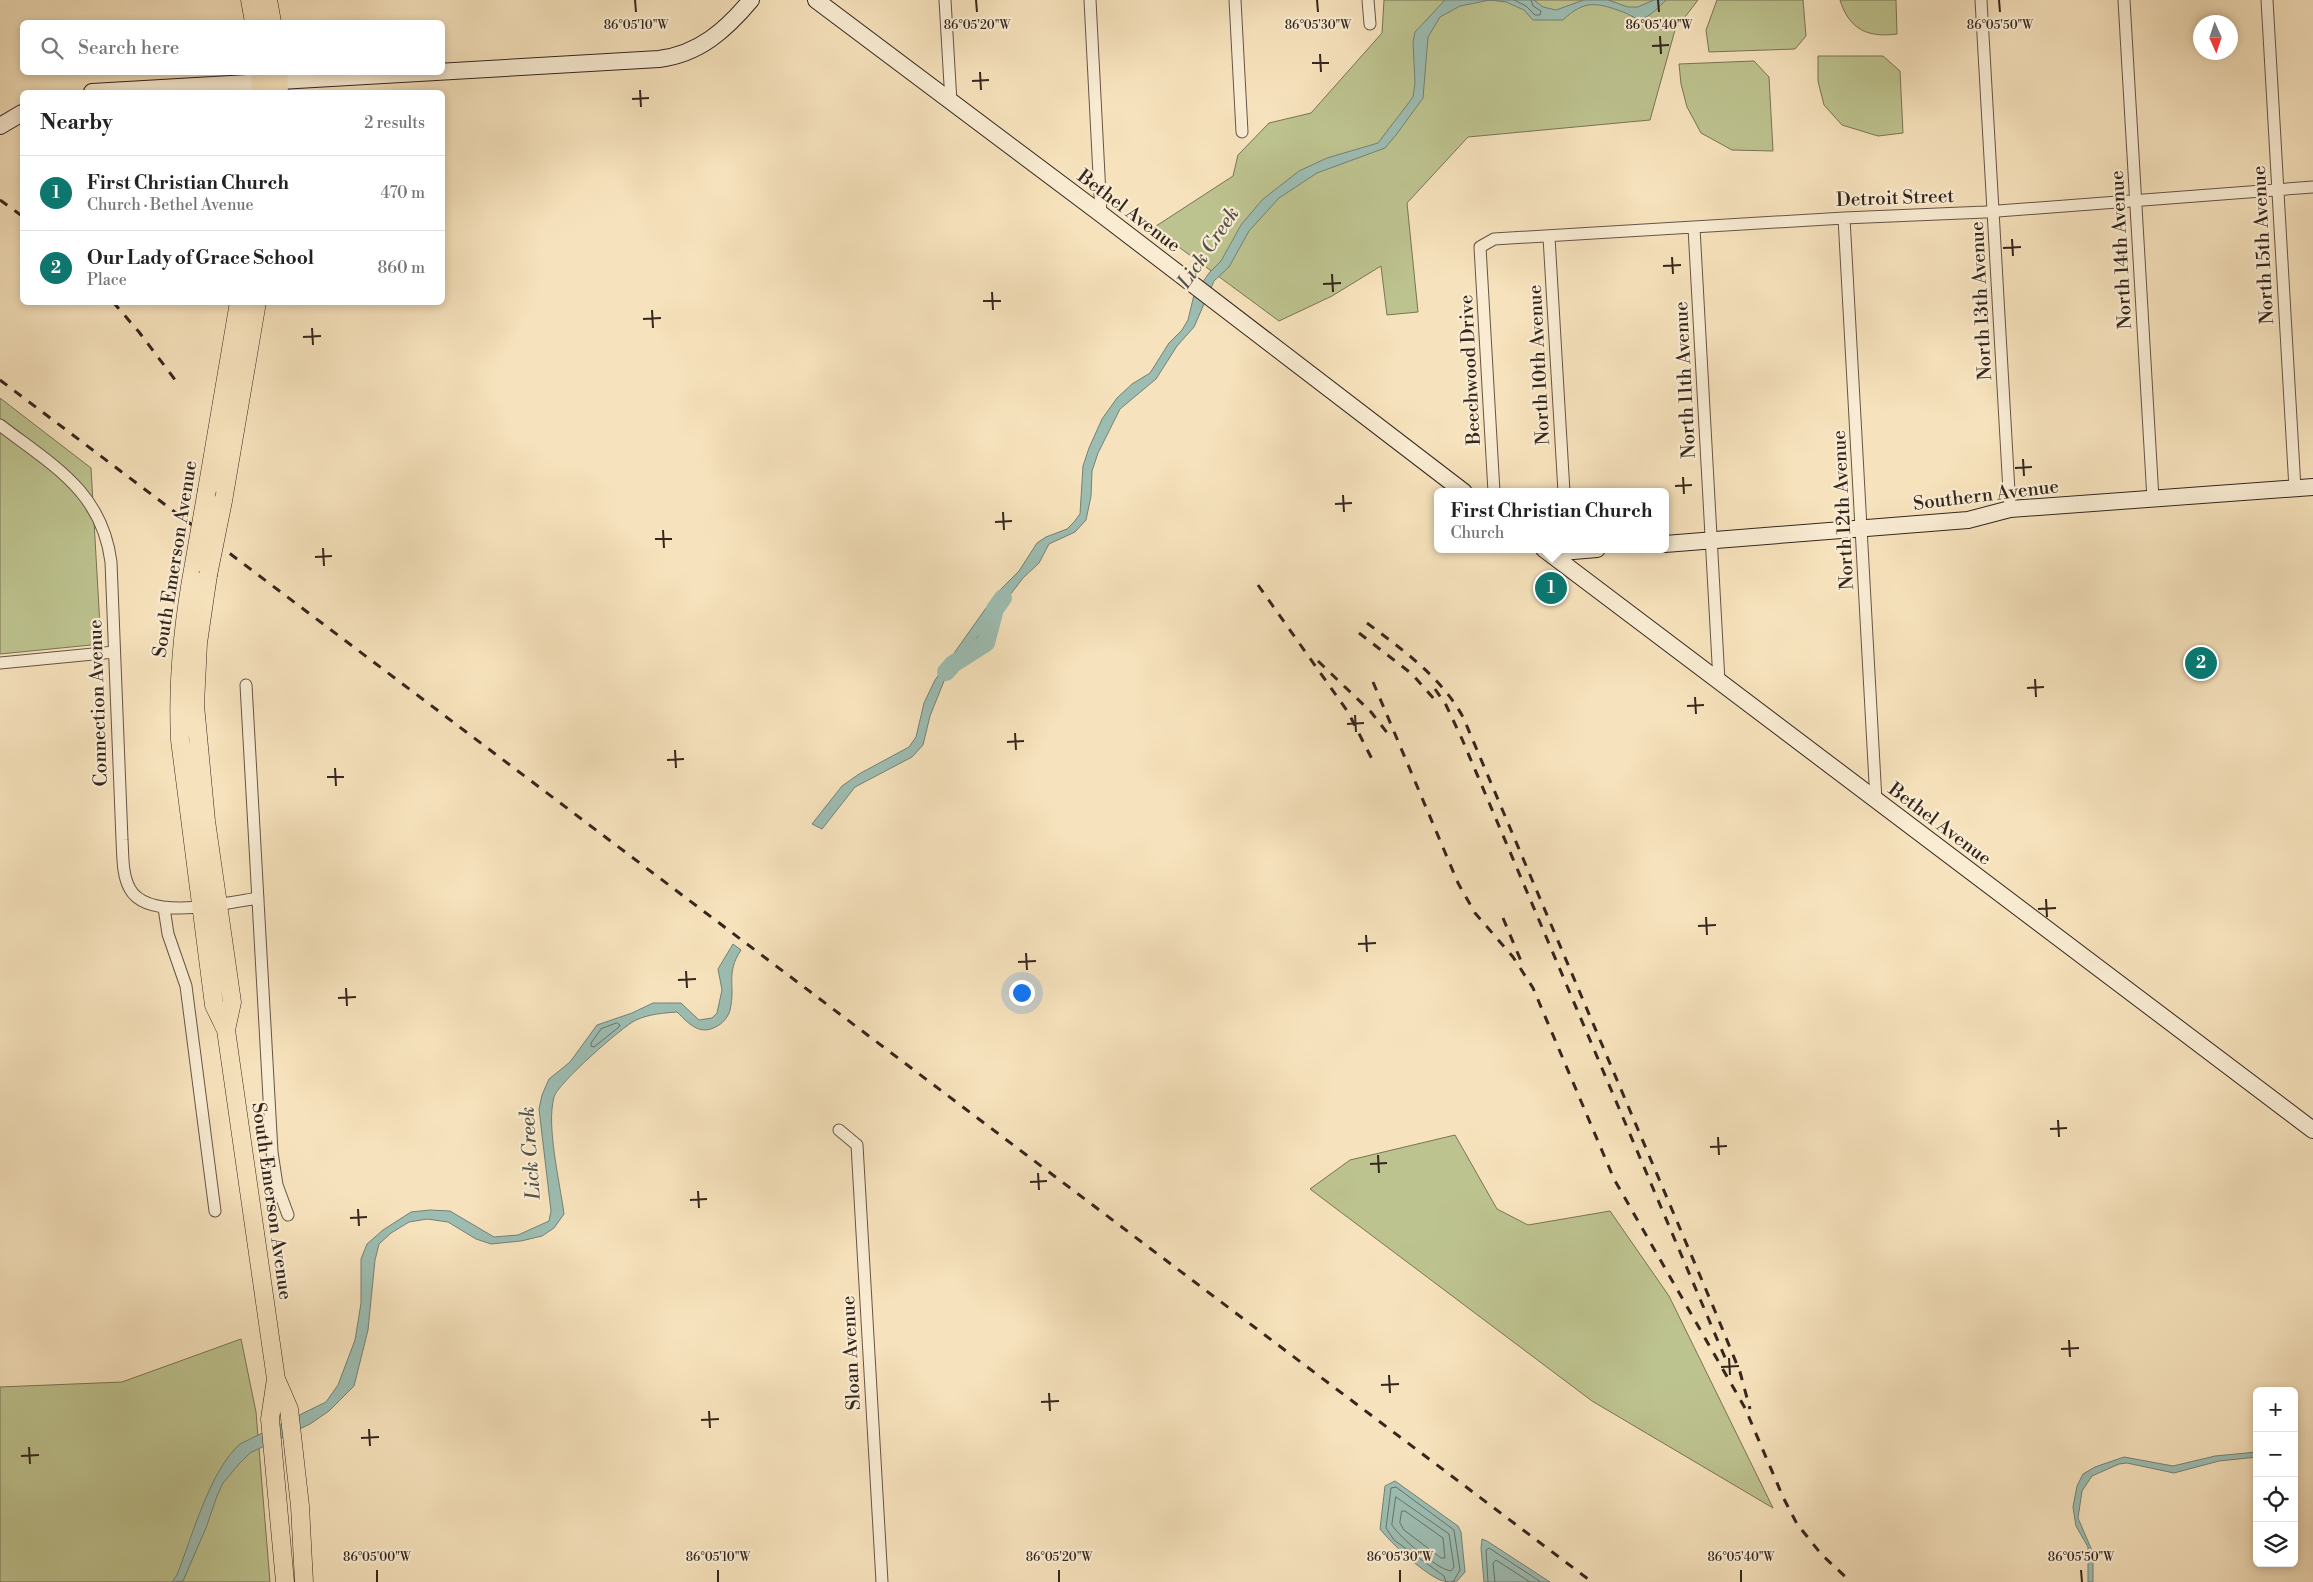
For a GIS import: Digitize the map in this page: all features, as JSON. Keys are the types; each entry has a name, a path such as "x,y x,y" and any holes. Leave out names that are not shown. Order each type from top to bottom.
{"main road":[{"path":"250,0 254,20"},
{"path":"268,0 272,20"},
{"name":"South Emerson Avenue","path":"239,305 182,635 178,702 184,777 214,1005 226,1030 276,1379 289,1409 294,1447 304,1582"},
{"name":"South Emerson Avenue","path":"226,1030 232,1002 206,821 196,705 198,643 208,576 257,305"},
{"name":"South Emerson Avenue","path":"276,1379 270,1419 285,1582"}],"street":[{"path":"445,72 667,58 698,48 714,38 734,20 751,0"},
{"name":"Bethel Avenue","path":"816,0 1101,214 1459,488"},
{"path":"945,0 951,102"},
{"path":"1090,0 1101,214"},
{"path":"1234,0 1242,132"},
{"path":"1368,0 1370,24"},
{"name":"North 13th Avenue","path":"1981,0 2010,509"},
{"name":"North 14th Avenue","path":"2124,0 2153,499"},
{"name":"North 15th Avenue","path":"2267,0 2295,489"},
{"path":"131,90 396,75"},
{"path":"0,126 20,114"},
{"name":"Detroit Street","path":"1480,247 1494,239 1844,218 1994,212 2313,187"},
{"name":"North 12th Avenue","path":"1844,218 1876,801"},
{"name":"North 11th Avenue","path":"1694,228 1718,681"},
{"name":"North 10th Avenue","path":"1549,237 1564,488"},
{"name":"Beechwood Drive","path":"1480,247 1494,488"},
{"name":"Connection Avenue","path":"0,425 66,476 84,494 98,515 107,540 111,562 122,840 126,879 136,897 146,904 164,908 219,904 258,898"},
{"name":"Southern Avenue","path":"1669,544 1968,520 2010,509 2313,487"},
{"name":"Bethel Avenue","path":"1549,553 2313,1130"},
{"path":"0,663 114,652"},
{"path":"246,685 273,1162 288,1215"},
{"path":"164,908 168,934 186,986 215,1211"},
{"name":"Sloan Avenue","path":"839,1130 857,1145 882,1582"}],"green space":[{"path":"1384,0 1698,0 1675,30 1650,120 1468,137 1407,203 1418,312 1387,315 1381,266 1332,296 1279,321 1153,228 1233,176 1238,155 1269,123 1311,113 1382,33"},
{"path":"1717,0 1803,0 1806,36 1795,49 1709,52 1706,30"},
{"path":"1840,0 1896,0 1897,34 1868,33 1854,25 1848,18"},
{"path":"1818,56 1883,56 1900,71 1903,133 1878,136 1842,125 1824,105 1818,81"},
{"path":"1754,61 1769,77 1773,151 1732,150 1701,133 1687,107 1681,84 1679,64"},
{"path":"0,398 91,468 101,644 0,654"},
{"path":"1455,1135 1497,1209 1528,1225 1610,1211 1669,1296 1773,1508 1592,1401 1310,1189 1350,1160"},
{"path":"241,1339 256,1412 270,1582 0,1582 0,1387 122,1382"}],"water":[{"name":"Lick Creek","path":"1445,0 1490,0 1460,6 1440,17 1428,37 1423,98 1385,148 1317,173 1279,198 1249,231 1229,267 1214,281 1194,327 1177,346 1156,379 1120,409 1098,453 1092,471 1091,496 1086,520 1075,532 1049,544 1039,563 1023,578 944,681 930,716 923,745 912,757 855,787 822,829 812,824 842,786 859,774 909,747 916,737 924,703 935,680 996,594 1019,571 1037,543 1046,537 1067,529 1080,514 1083,466 1102,419 1117,398 1132,384 1150,373 1169,343 1182,330 1188,320 1194,295 1209,273 1221,261 1241,225 1262,200 1299,171 1327,158 1378,143 1413,97 1415,83 1413,42 1415,32"},
{"path":"1490,0 1534,0 1543,7 1556,10 1584,0 1608,0 1628,7 1638,7 1654,0 1666,0 1651,14 1641,19 1605,6 1591,5 1577,9 1563,20 1533,20 1524,10 1506,2"},
{"name":"Lick Creek","path":"733,944 741,950 733,966 732,1002 729,1014 721,1024 707,1030 701,1030 691,1025 677,1012 656,1014 636,1020 605,1044 566,1080 558,1090 554,1097 552,1123 554,1155 564,1214 554,1228 542,1236 521,1241 491,1244 476,1239 448,1222 427,1219 409,1222 391,1233 379,1244 375,1260 368,1330 354,1386 329,1411 310,1424 250,1453 239,1464 223,1483 183,1581 172,1582 177,1575 211,1487 229,1456 240,1444 326,1402 338,1385 355,1340 361,1303 361,1259 367,1244 383,1230 411,1212 430,1210 450,1211 494,1237 518,1235 549,1221 551,1211 539,1109 542,1095 549,1079 570,1062 597,1025 632,1013 653,1003 681,1003 699,1020 712,1018 717,1013 722,990 718,969"},
{"path":"2253,1452 2253,1457 2219,1461 2174,1473 2127,1463 2119,1464 2092,1476 2082,1491 2078,1518 2093,1553 2093,1582 2088,1582 2088,1547 2076,1526 2073,1507 2077,1486 2083,1474 2095,1467 2124,1457 2173,1466 2215,1456"},
{"path":"1395,1481 1458,1526 1461,1532 1465,1572 1457,1581 1443,1581 1423,1570 1380,1529 1385,1486"},
{"path":"1482,1539 1487,1541 1550,1582 1484,1582"}],"waterway":[{"name":"Lick Creek","path":"946,672 953,664 986,643 995,609 1003,598"}],"railway":[{"path":"0,200 20,215"},
{"path":"116,305 139,332 179,385"},
{"path":"0,380 1592,1582"},
{"path":"1258,585 1348,712 1375,765"},
{"path":"1367,623 1420,665 1444,689 1463,717 1715,1311 1740,1372 1750,1409"},
{"path":"1359,633 1412,674 1435,700"},
{"path":"1318,661 1371,712 1392,739"},
{"path":"1373,682 1458,883 1475,913 1513,957 1533,988 1614,1179 1745,1408 1783,1497 1797,1524 1822,1555 1851,1582"},
{"path":"1435,689 1446,705 1462,739 1726,1360"},
{"path":"1503,918 1521,961"}],"place":[{"name":"First Christian Church","path":"1551,588"},
{"name":"Our Lady of Grace School","path":"2201,663"}]}
